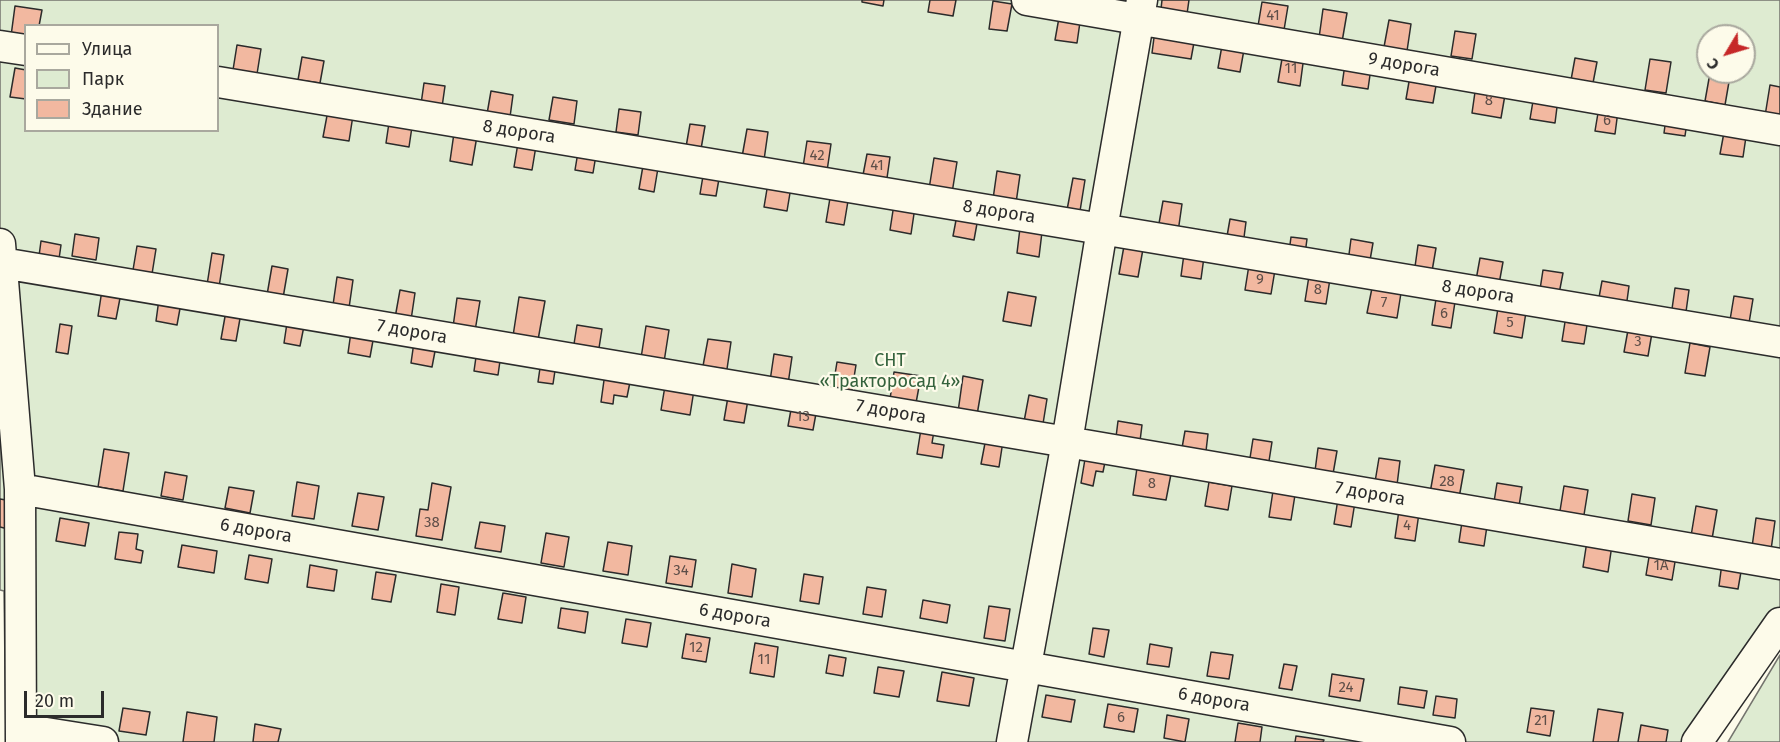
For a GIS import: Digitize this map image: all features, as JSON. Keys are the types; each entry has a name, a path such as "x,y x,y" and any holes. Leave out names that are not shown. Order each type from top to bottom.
{"street":[{"name":"9 дорога","path":"1028,0 1141,10 1780,130"},
{"path":"1012,742 1067,442 1141,10"},
{"path":"0,46 24,50"},
{"name":"8 дорога","path":"219,82 1780,342"},
{"path":"1,253 20,489 21,735 103,742"},
{"name":"7 дорога","path":"1,253 1067,442 1780,564"},
{"name":"6 дорога","path":"20,489 1450,742"},
{"path":"1697,742 1780,623"}],"green space":[{"name":"СНТ «Тракторосад 4»","path":"0,0 1780,0 1780,640 1713,742 6,742 4,591 0,590"},
{"path":"1780,655 1780,742 1728,742"}],"building":[{"path":"862,0 884,0 883,6 862,2"},
{"path":"930,0 956,0 953,16 928,12"},
{"path":"1162,0 1189,0 1187,14 1161,9"},
{"path":"993,1 1012,4 1007,31 989,29"},
{"path":"1262,2 1288,6 1284,30 1258,26"},
{"path":"15,6 42,10 39,24 24,24 24,38 11,36"},
{"path":"1323,9 1347,13 1342,42 1319,38"},
{"path":"1060,12 1081,15 1077,43 1055,40"},
{"path":"1389,20 1411,24 1407,51 1384,47"},
{"path":"1155,30 1195,37 1191,59 1152,53"},
{"path":"1455,31 1476,34 1472,59 1451,56"},
{"path":"1223,40 1245,44 1240,72 1218,68"},
{"path":"237,45 261,49 257,74 233,70"},
{"path":"1283,53 1304,56 1300,86 1278,82"},
{"path":"302,57 324,61 320,83 298,80"},
{"path":"1575,58 1597,62 1593,83 1571,80"},
{"path":"1650,59 1671,62 1666,93 1645,90"},
{"path":"1345,64 1371,68 1368,89 1342,85"},
{"path":"15,68 24,70 24,99 10,97"},
{"path":"1410,76 1437,80 1433,103 1406,99"},
{"path":"424,83 445,86 442,107 421,104"},
{"path":"1708,84 1729,84 1725,105 1705,101"},
{"path":"1476,85 1506,89 1501,118 1472,113"},
{"path":"1770,85 1780,87 1780,118 1765,116"},
{"path":"491,91 513,95 510,117 487,114"},
{"path":"1534,95 1558,99 1555,123 1530,119"},
{"path":"553,97 577,101 574,124 549,120"},
{"path":"329,105 354,109 349,141 323,137"},
{"path":"1599,107 1618,111 1615,134 1595,131"},
{"path":"619,109 641,112 638,135 616,132"},
{"path":"390,116 413,120 409,147 386,143"},
{"path":"1666,118 1687,122 1685,136 1664,133"},
{"path":"690,124 705,126 701,149 686,147"},
{"path":"1725,127 1747,130 1743,157 1720,154"},
{"path":"747,129 768,132 764,160 742,157"},
{"path":"454,133 477,136 472,165 450,161"},
{"path":"519,137 537,140 532,170 514,167"},
{"path":"807,141 831,144 827,171 803,167"},
{"path":"579,146 597,149 593,173 575,170"},
{"path":"867,154 890,157 887,178 863,175"},
{"path":"934,158 957,162 952,193 929,189"},
{"path":"644,160 659,162 654,192 639,189"},
{"path":"704,170 720,173 716,196 700,194"},
{"path":"997,171 1020,175 1016,203 993,199"},
{"path":"1073,178 1085,180 1080,211 1067,210"},
{"path":"768,183 791,187 787,211 764,207"},
{"path":"831,192 849,195 844,225 826,222"},
{"path":"1163,201 1182,204 1178,232 1158,229"},
{"path":"894,204 915,207 911,234 890,230"},
{"path":"957,215 978,218 974,240 953,236"},
{"path":"1230,219 1246,222 1243,245 1226,242"},
{"path":"1020,228 1042,232 1039,257 1017,253"},
{"path":"75,234 99,238 96,260 72,256"},
{"path":"1291,237 1307,239 1305,254 1289,252"},
{"path":"1351,239 1373,243 1369,266 1348,262"},
{"path":"41,241 61,245 59,259 39,256"},
{"path":"1418,245 1436,248 1431,277 1414,274"},
{"path":"137,246 156,249 152,274 133,270"},
{"path":"1124,246 1143,249 1138,277 1119,274"},
{"path":"212,253 224,255 219,287 207,285"},
{"path":"1184,254 1204,257 1201,279 1181,276"},
{"path":"1480,258 1503,262 1499,284 1476,280"},
{"path":"1249,265 1275,270 1271,294 1245,290"},
{"path":"272,266 288,269 283,298 267,295"},
{"path":"1543,270 1563,273 1558,299 1539,296"},
{"path":"1309,276 1330,279 1326,304 1305,301"},
{"path":"337,277 353,280 349,308 333,305"},
{"path":"1602,281 1629,286 1626,308 1598,303"},
{"path":"1372,288 1401,293 1397,318 1367,313"},
{"path":"1675,288 1689,290 1685,319 1671,316"},
{"path":"102,290 121,293 116,319 98,316"},
{"path":"400,290 415,293 411,320 395,318"},
{"path":"1008,292 1036,297 1031,326 1003,321"},
{"path":"1734,296 1753,299 1749,323 1730,320"},
{"path":"519,297 545,301 538,340 513,336"},
{"path":"457,298 480,301 475,331 453,327"},
{"path":"159,299 181,303 177,325 156,321"},
{"path":"1436,299 1455,302 1451,328 1432,325"},
{"path":"1498,308 1526,312 1522,338 1494,333"},
{"path":"226,311 241,313 236,341 221,339"},
{"path":"1565,322 1587,325 1584,344 1562,341"},
{"path":"287,323 304,326 300,346 284,343"},
{"path":"60,324 72,326 68,354 56,352"},
{"path":"577,325 602,329 599,348 574,344"},
{"path":"646,326 669,330 664,362 641,358"},
{"path":"1628,330 1652,333 1648,356 1624,352"},
{"path":"351,332 374,335 370,357 348,353"},
{"path":"708,339 731,342 727,369 703,366"},
{"path":"414,342 436,346 432,367 411,363"},
{"path":"1690,343 1710,347 1705,376 1685,373"},
{"path":"477,350 501,354 498,375 474,371"},
{"path":"774,354 792,357 788,384 770,381"},
{"path":"541,361 556,364 553,384 538,382"},
{"path":"837,362 856,365 851,396 832,393"},
{"path":"894,372 921,376 916,403 890,399"},
{"path":"605,373 631,377 627,397 614,395 613,404 601,402"},
{"path":"963,376 983,380 977,415 958,412"},
{"path":"665,386 694,390 690,415 661,410"},
{"path":"729,391 749,394 744,423 724,420"},
{"path":"1029,395 1047,399 1042,430 1023,427"},
{"path":"792,404 817,408 813,430 788,426"},
{"path":"1118,421 1142,425 1140,441 1116,437"},
{"path":"921,429 934,431 932,443 944,445 942,458 917,454"},
{"path":"1185,431 1208,434 1206,451 1182,448"},
{"path":"986,438 1003,441 999,467 981,464"},
{"path":"1253,439 1272,442 1269,461 1250,458"},
{"path":"1318,448 1337,451 1333,474 1315,471"},
{"path":"104,449 129,453 123,491 98,487"},
{"path":"1379,458 1400,461 1397,485 1375,482"},
{"path":"1085,459 1105,462 1103,472 1096,471 1093,486 1081,483"},
{"path":"1435,465 1464,470 1459,498 1430,493"},
{"path":"1137,468 1171,474 1166,500 1133,495"},
{"path":"165,472 187,476 183,500 161,496"},
{"path":"297,482 319,486 314,519 292,516"},
{"path":"1209,482 1232,486 1228,510 1205,506"},
{"path":"432,483 451,487 442,540 416,536 420,509 428,510"},
{"path":"1497,483 1522,487 1519,506 1494,502"},
{"path":"1564,486 1588,490 1583,521 1559,517"},
{"path":"229,487 254,491 250,513 225,508"},
{"path":"1273,491 1295,495 1291,520 1269,517"},
{"path":"358,493 384,497 378,530 352,526"},
{"path":"1632,494 1655,498 1651,525 1628,521"},
{"path":"0,499 12,501 8,529 0,527"},
{"path":"1338,499 1355,502 1351,527 1334,524"},
{"path":"1696,506 1717,510 1712,539 1691,536"},
{"path":"1399,510 1419,513 1415,541 1395,538"},
{"path":"60,518 89,523 85,546 56,541"},
{"path":"1756,518 1775,521 1771,550 1752,547"},
{"path":"480,522 505,526 501,552 475,548"},
{"path":"1462,522 1487,526 1484,546 1459,542"},
{"path":"119,532 138,534 136,549 143,551 141,563 115,559"},
{"path":"546,533 569,537 564,567 541,563"},
{"path":"1587,541 1612,545 1608,572 1583,567"},
{"path":"608,542 632,546 628,575 603,571"},
{"path":"182,545 217,551 214,573 178,567"},
{"path":"1650,551 1676,556 1672,580 1646,575"},
{"path":"249,555 272,559 268,583 245,579"},
{"path":"670,556 696,560 692,587 666,583"},
{"path":"1722,563 1742,566 1738,589 1719,586"},
{"path":"732,564 756,569 752,597 728,593"},
{"path":"310,565 337,570 334,591 307,587"},
{"path":"376,572 396,575 391,602 372,599"},
{"path":"804,574 823,577 819,604 800,601"},
{"path":"441,584 459,587 455,615 437,612"},
{"path":"867,587 886,590 882,617 863,614"},
{"path":"503,593 526,597 522,623 498,619"},
{"path":"923,600 950,605 947,623 920,618"},
{"path":"989,606 1010,609 1005,641 984,638"},
{"path":"561,608 588,612 585,633 558,628"},
{"path":"626,619 651,623 647,647 622,643"},
{"path":"1093,628 1109,630 1104,657 1089,654"},
{"path":"686,634 710,638 706,662 682,658"},
{"path":"755,643 778,647 774,677 750,673"},
{"path":"1150,644 1172,648 1169,667 1147,664"},
{"path":"1211,652 1233,655 1229,679 1207,676"},
{"path":"829,655 846,658 843,676 826,673"},
{"path":"1284,664 1297,666 1292,690 1279,688"},
{"path":"878,667 904,671 899,697 874,693"},
{"path":"942,672 974,678 969,706 937,701"},
{"path":"1332,674 1364,679 1360,701 1329,696"},
{"path":"1400,687 1427,691 1424,708 1398,704"},
{"path":"1046,695 1075,700 1071,722 1042,717"},
{"path":"1436,696 1457,699 1455,718 1433,715"},
{"path":"1108,704 1138,709 1134,732 1104,727"},
{"path":"123,708 150,712 146,735 119,731"},
{"path":"1531,708 1554,711 1550,736 1527,732"},
{"path":"1598,709 1623,713 1618,742 1593,742"},
{"path":"187,712 217,717 214,742 183,742"},
{"path":"1167,715 1189,719 1185,742 1164,738"},
{"path":"1238,723 1262,727 1260,742 1235,742"},
{"path":"255,724 281,729 278,742 253,742"},
{"path":"1641,725 1668,730 1666,742 1638,742"},
{"path":"1296,736 1324,740 1323,742 1295,742"}]}
